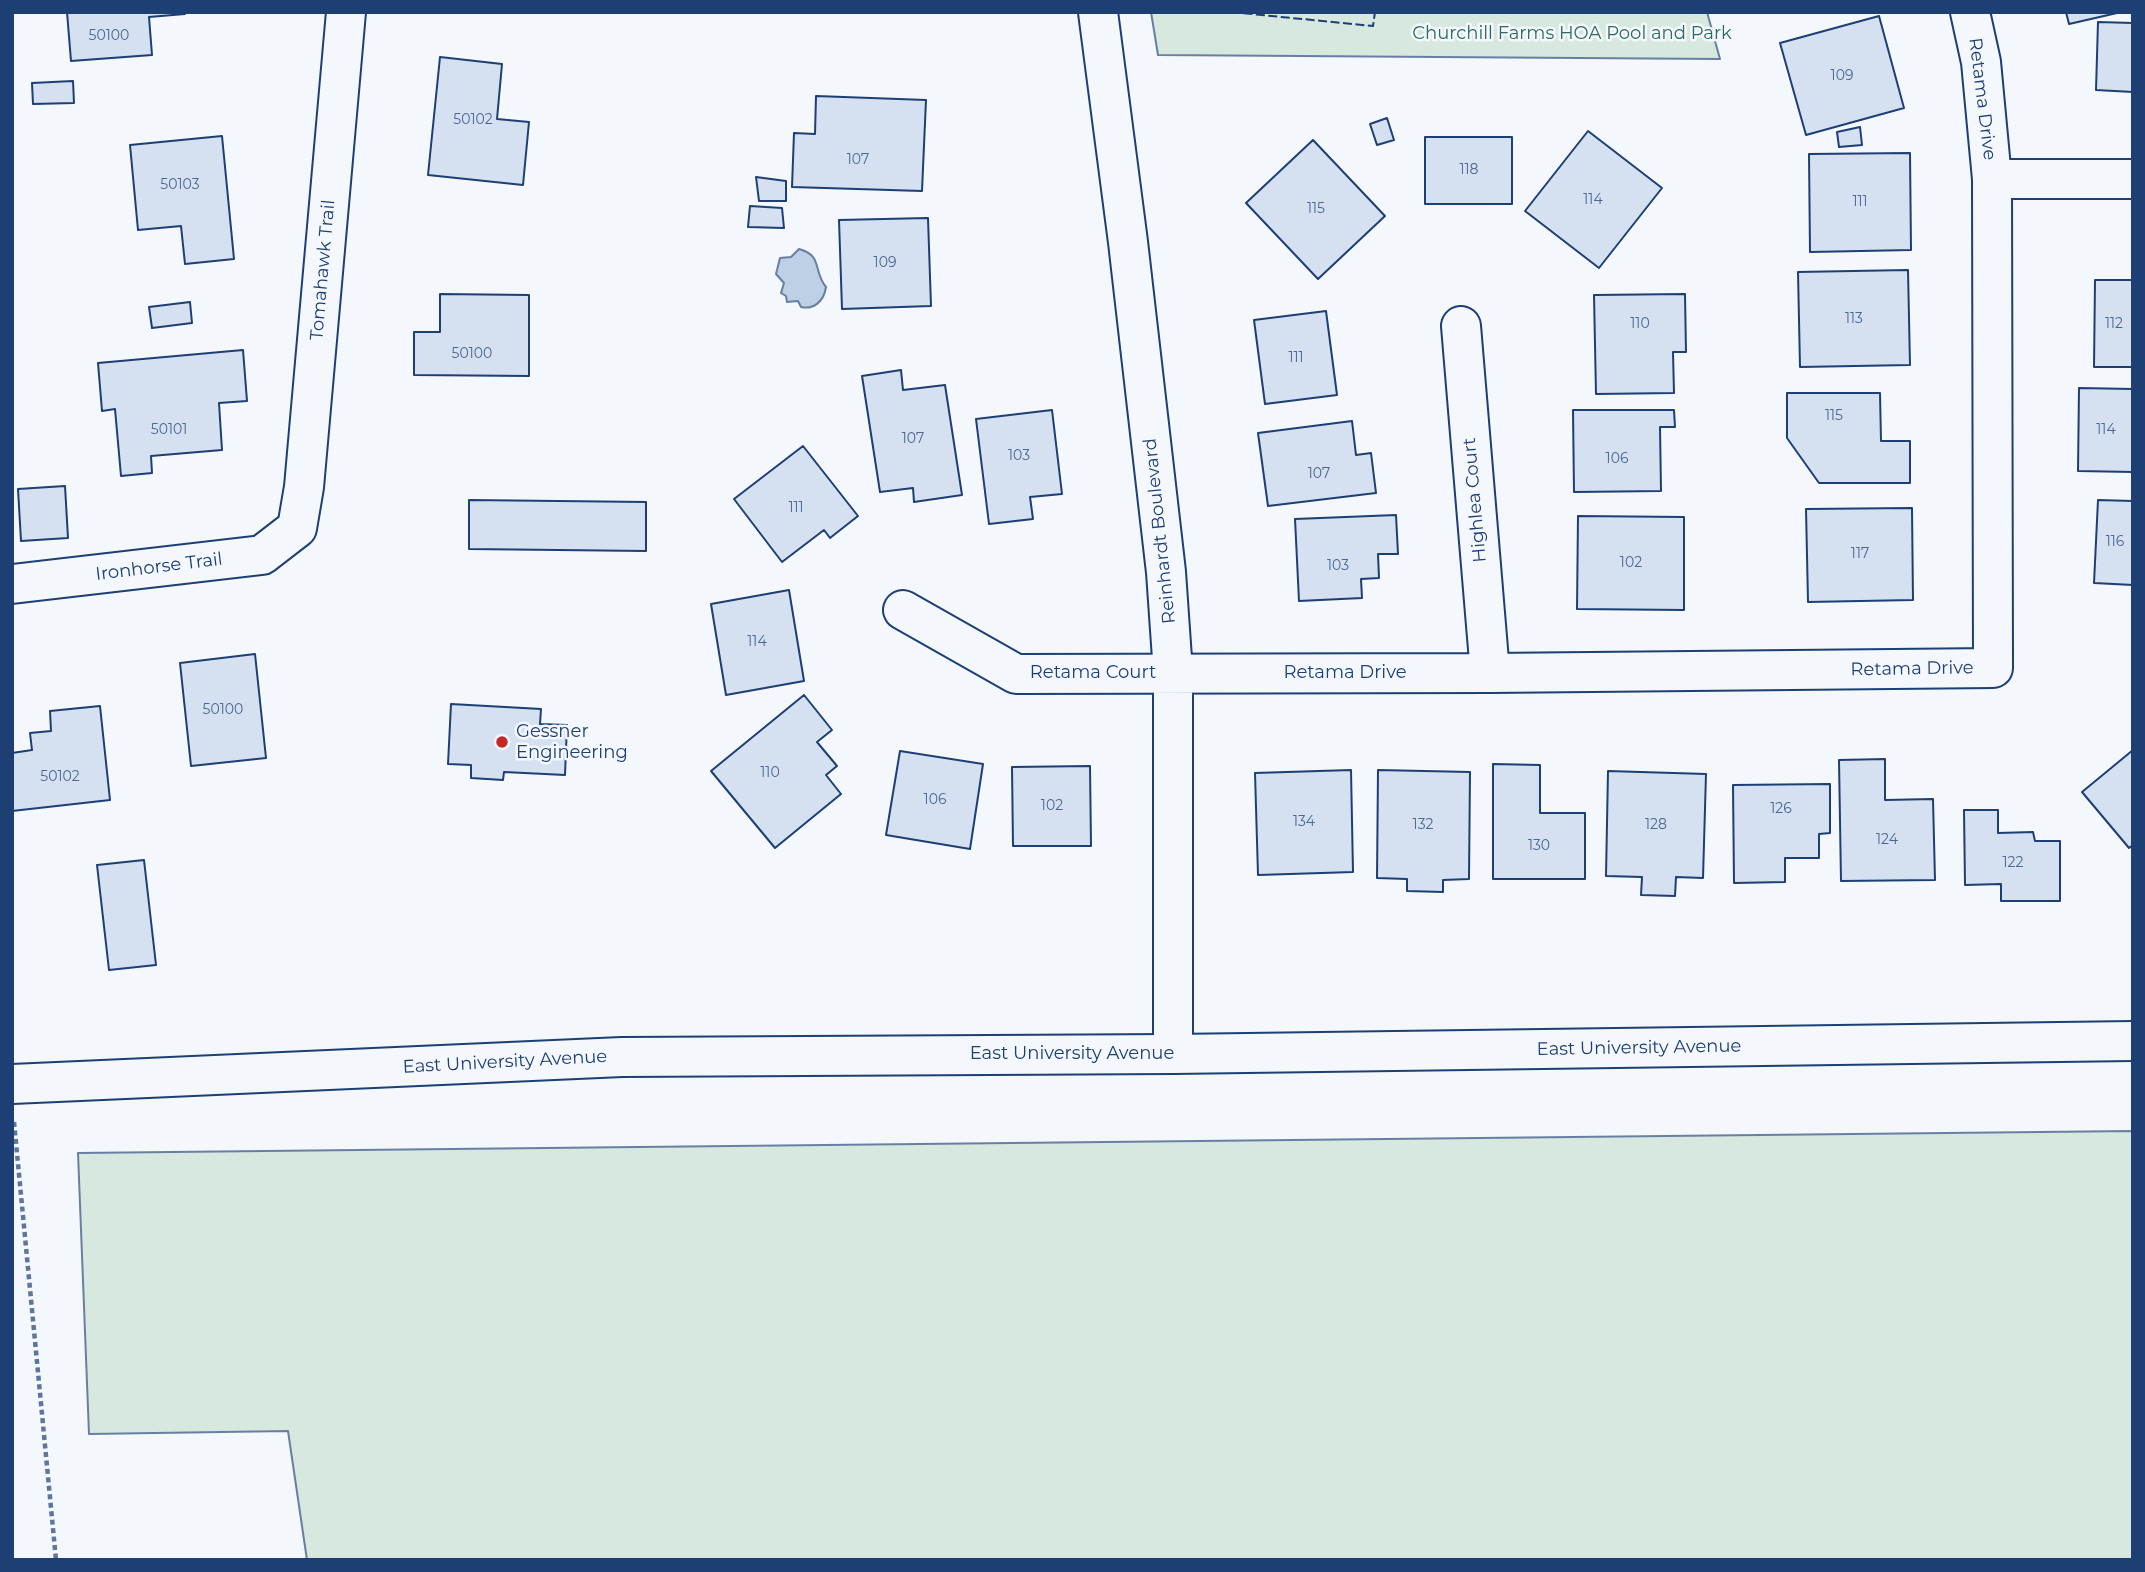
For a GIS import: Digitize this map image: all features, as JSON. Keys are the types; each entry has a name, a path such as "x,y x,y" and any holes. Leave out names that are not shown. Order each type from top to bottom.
{"street":[{"name":"Tomahawk Trail","path":"297,528 304,487 346,12"},
{"name":"Reinhardt Boulevard","path":"1098,12 1166,572 1173,673 1173,1054"},
{"name":"Retama Drive","path":"1173,673 1993,668 1992,179 1981,62 1970,12"},
{"path":"1992,179 2133,178"},
{"name":"Highlea Court","path":"1461,326 1490,673"},
{"name":"Ironhorse Trail","path":"12,584 262,555 297,528"},
{"name":"Retama Court","path":"904,610 1016,674 1173,673"},
{"name":"East University Avenue","path":"12,1084 622,1057 1173,1054 2133,1041"}],"path":[{"path":"12,1114 56,1560"}],"green space":[{"name":"Churchill Farms HOA Pool and Park","path":"1151,12 1707,12 1720,59 1158,55"},
{"path":"2133,1131 2133,1560 307,1560 288,1431 89,1434 78,1153"}],"water":[{"path":"799,249 812,255 826,287 821,300 810,307 801,307 798,301 787,302 786,296 781,293 784,283 776,274 780,258 791,257"}],"building":[{"path":"67,12 185,14 149,17 152,55 71,61"},
{"path":"2066,12 2117,12 2117,13 2069,24"},
{"path":"1879,16 1904,108 1806,135 1780,43"},
{"path":"2098,22 2133,23 2133,92 2096,90"},
{"path":"440,57 502,64 497,119 529,122 523,185 428,175"},
{"path":"73,81 74,103 33,104 32,83"},
{"path":"816,96 926,100 922,191 792,187 794,133 815,134"},
{"path":"1387,118 1394,140 1377,145 1370,124"},
{"path":"1860,127 1862,145 1839,147 1837,132"},
{"path":"1588,131 1662,188 1599,268 1525,211"},
{"path":"222,136 234,259 185,264 181,226 138,230 130,145"},
{"path":"1425,137 1512,137 1512,204 1425,204"},
{"path":"1313,140 1385,216 1318,279 1246,203"},
{"path":"1910,153 1911,250 1810,252 1809,154"},
{"path":"756,177 786,181 786,201 759,201"},
{"path":"750,206 782,208 784,228 748,227"},
{"path":"928,218 931,306 842,309 839,220"},
{"path":"1908,270 1910,365 1800,367 1798,272"},
{"path":"2095,280 2133,280 2133,367 2094,367"},
{"path":"440,294 529,295 529,376 414,375 414,332 440,332"},
{"path":"1685,294 1686,352 1673,352 1674,393 1596,394 1594,295"},
{"path":"190,302 192,323 152,328 149,307"},
{"path":"1326,311 1337,395 1265,404 1254,320"},
{"path":"243,350 247,401 219,403 222,450 151,456 152,473 121,476 115,409 102,411 98,363"},
{"path":"901,370 903,390 945,385 962,495 914,502 913,488 880,492 862,376"},
{"path":"2079,388 2133,389 2133,472 2078,471"},
{"path":"1787,393 1880,393 1881,441 1910,441 1910,483 1819,483 1787,438"},
{"path":"1052,410 1062,494 1030,497 1033,519 989,524 976,419"},
{"path":"1573,410 1674,410 1675,427 1660,427 1661,491 1574,492"},
{"path":"1352,421 1356,455 1371,453 1376,493 1268,506 1258,433"},
{"path":"803,446 858,516 830,538 824,530 782,562 734,499"},
{"path":"65,486 68,538 21,541 18,489"},
{"path":"469,500 646,502 646,551 469,549"},
{"path":"2098,500 2133,501 2133,585 2094,583"},
{"path":"1912,508 1913,600 1808,602 1806,509"},
{"path":"1396,515 1398,554 1378,554 1379,578 1361,579 1362,598 1299,601 1295,519"},
{"path":"1578,516 1684,517 1684,610 1577,609"},
{"path":"789,590 804,681 726,695 711,604"},
{"path":"255,654 266,758 191,766 180,663"},
{"path":"804,695 832,730 817,742 837,766 826,775 841,794 775,848 711,771"},
{"path":"451,704 541,709 540,724 567,725 565,775 504,772 503,780 471,778 471,765 448,764"},
{"path":"100,706 110,800 12,811 12,753 32,750 30,733 51,731 50,711"},
{"path":"2133,750 2133,845 2129,848 2082,792"},
{"path":"900,751 983,764 970,849 886,835"},
{"path":"1885,759 1885,800 1933,799 1935,880 1841,881 1839,760"},
{"path":"1493,764 1540,765 1540,813 1585,813 1585,879 1493,879"},
{"path":"1090,766 1091,846 1013,846 1012,767"},
{"path":"1351,770 1353,872 1258,875 1255,773"},
{"path":"1378,770 1470,772 1469,879 1443,880 1443,892 1407,891 1407,879 1377,878"},
{"path":"1608,771 1706,774 1703,878 1676,877 1675,896 1641,895 1642,877 1606,876"},
{"path":"1830,784 1830,833 1819,834 1819,858 1785,858 1785,882 1734,883 1733,785"},
{"path":"1964,810 1998,810 1998,833 2033,832 2035,841 2060,841 2060,901 2001,901 2001,884 1965,885"},
{"path":"144,860 156,965 109,970 97,865"}],"fence":[{"path":"1231,12 1373,26 1375,12"}],"place":[{"name":"Gessner Engineering","path":"502,742"}]}
